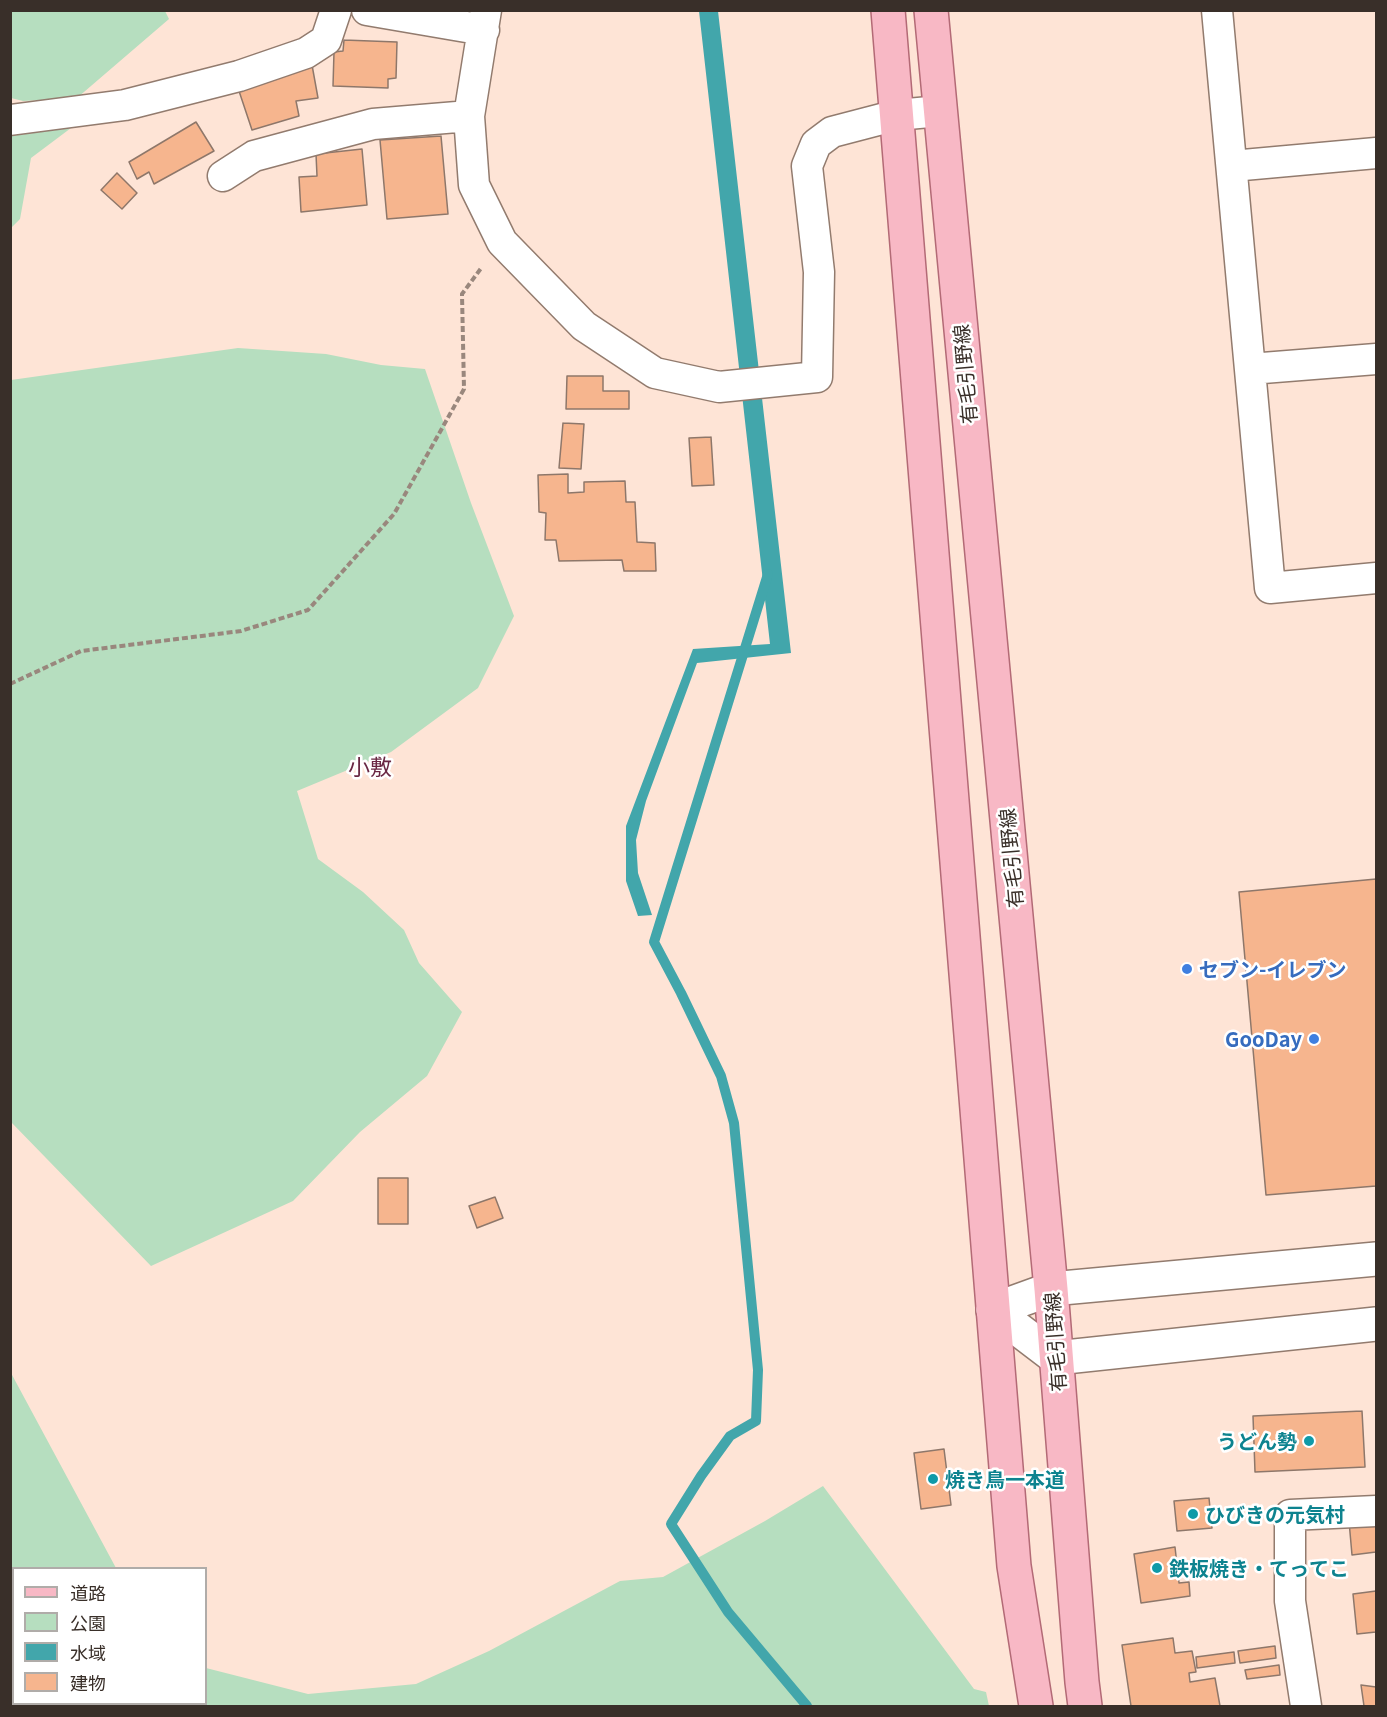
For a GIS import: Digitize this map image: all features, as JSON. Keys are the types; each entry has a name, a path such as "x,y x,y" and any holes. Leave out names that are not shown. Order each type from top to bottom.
{"main road":[{"path":"888,10 1014,1566 1036,1707"},
{"name":"有毛引野線","path":"931,10 1051,1289 1085,1707"}],"street":[{"path":"10,120 125,105 239,76 306,53 326,40 336,10"},
{"path":"367,10 485,20 469,116 474,185 502,242 584,326 656,373 719,387 817,377 819,272 807,166 816,144 832,132 897,115 940,111"},
{"path":"1217,10 1270,588 1377,578"},
{"path":"223,176 254,156 373,124 469,116"},
{"path":"1232,166 1377,153"},
{"path":"1250,369 1377,359"},
{"path":"993,1310 1051,1289 1377,1258"},
{"path":"993,1310 1056,1358 1377,1324"},
{"path":"1306,1707 1290,1601 1290,1515 1377,1511"}],"path":[{"path":"10,684 81,651 242,631 308,610 394,514 464,389 462,294 502,242"}],"green space":[{"path":"11,11 165,11 169,19 77,98 23,101 11,98"},
{"path":"71,128 31,158 20,219 11,228 11,136"},
{"path":"238,348 326,354 381,365 425,369 471,503 514,616 478,688 391,752 297,791 318,859 363,892 404,930 419,963 462,1012 427,1076 360,1132 293,1201 151,1266 11,1122 11,380"},
{"path":"11,1373 115,1567 12,1567 12,1705 207,1705 207,1668 308,1694 416,1684 489,1651 620,1581 663,1577 823,1486 974,1689 986,1692 989,1706 11,1706"}],"water":[{"path":"699,11 718,11 791,653 697,663 646,801 636,840 638,873 652,915 638,916 626,881 626,826 693,649 770,644"}],"building":[{"path":"344,40 397,42 396,78 388,79 388,88 333,86 334,52 343,51"},
{"path":"312,65 318,98 296,101 299,116 252,130 237,85"},
{"path":"196,122 214,151 154,184 149,172 137,179 129,162"},
{"path":"441,136 448,214 387,219 380,140"},
{"path":"362,149 367,205 301,212 299,177 317,176 316,154"},
{"path":"117,173 137,193 122,209 101,190"},
{"path":"567,376 603,376 603,391 629,391 629,409 566,409"},
{"path":"563,423 584,424 581,469 559,468"},
{"path":"711,437 714,485 692,486 689,438"},
{"path":"568,474 568,493 584,492 584,482 625,481 626,502 635,502 637,542 655,543 656,571 624,571 622,560 559,561 556,540 545,540 546,513 539,512 538,475"},
{"name":"GooDay","path":"1376,879 1376,1186 1266,1195 1239,892"},
{"path":"378,1178 408,1178 408,1224 378,1224"},
{"path":"495,1197 503,1218 477,1228 469,1206"},
{"name":"うどん勢","path":"1362,1411 1365,1467 1255,1472 1253,1416"},
{"name":"焼き鳥一本道","path":"944,1449 951,1505 921,1509 914,1453"},
{"name":"ひびきの元気村","path":"1209,1498 1212,1528 1177,1531 1174,1501"},
{"path":"1376,1507 1376,1552 1352,1555 1348,1510"},
{"name":"鉄板焼き・てってこ","path":"1175,1547 1179,1583 1189,1582 1190,1596 1141,1603 1134,1554"},
{"path":"1376,1591 1376,1632 1357,1634 1353,1594"},
{"path":"1173,1638 1175,1653 1192,1651 1196,1672 1189,1673 1190,1682 1215,1678 1220,1706 1131,1706 1122,1645"},
{"path":"1275,1646 1276,1658 1240,1663 1238,1651"},
{"path":"1234,1652 1235,1663 1197,1668 1196,1657"},
{"path":"1279,1665 1280,1675 1247,1679 1245,1670"},
{"path":"1361,1685 1376,1687 1376,1706 1364,1706"}],"waterway":[{"path":"768,574 654,942 721,1076 734,1123 758,1370 756,1421 730,1436 701,1476 671,1524 728,1612 807,1706"}],"place":[{"name":"セブン-イレブン","path":"1187,969"},
{"name":"GooDay","path":"1314,1039"},
{"name":"うどん勢","path":"1309,1441"},
{"name":"焼き鳥一本道","path":"933,1479"},
{"name":"ひびきの元気村","path":"1193,1514"},
{"name":"鉄板焼き・てってこ","path":"1157,1568"}],"district":[{"name":"小敷","path":"370,767"}]}
